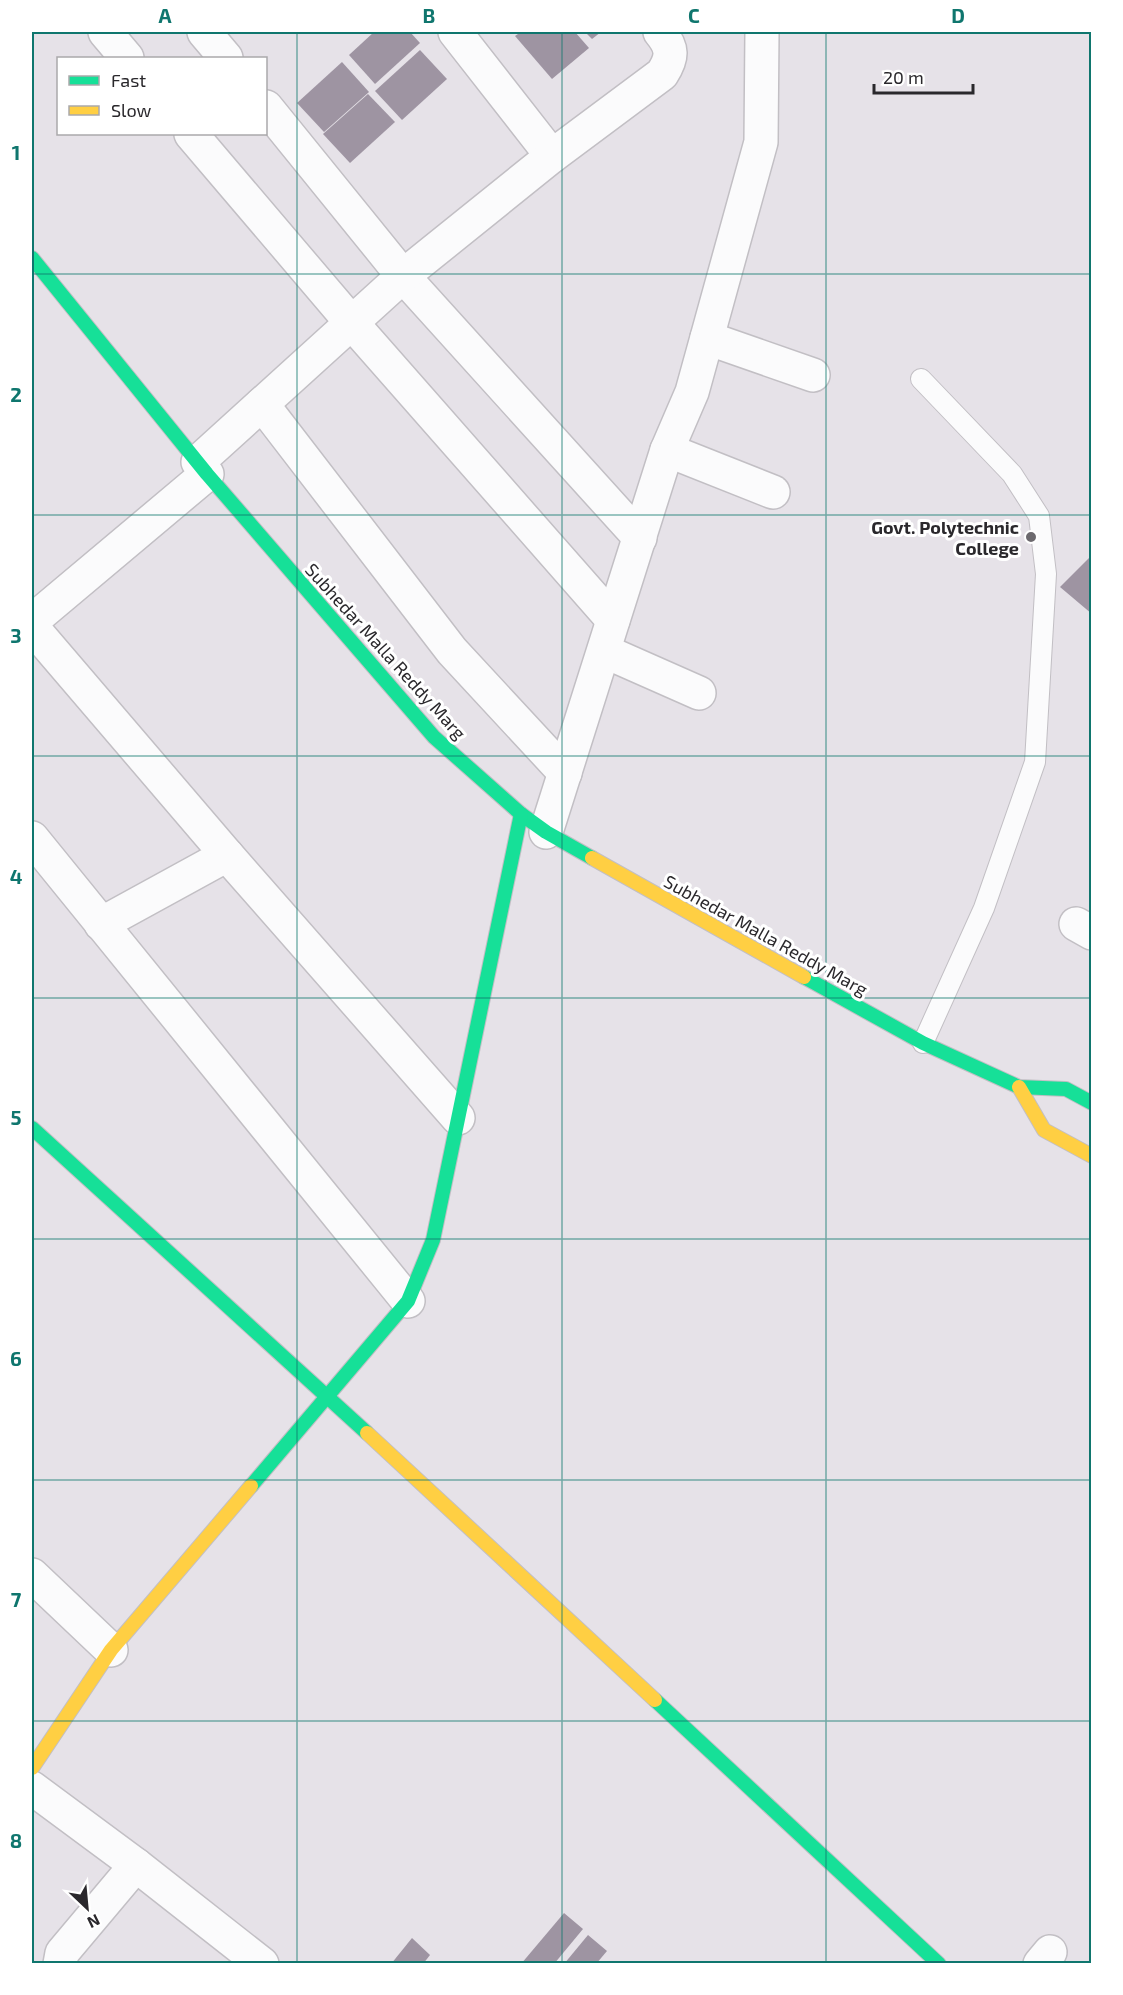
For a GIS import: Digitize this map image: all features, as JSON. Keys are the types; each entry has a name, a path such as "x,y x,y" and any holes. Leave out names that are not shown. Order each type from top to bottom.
{"street":[{"path":"105,32 127,57"},
{"path":"204,32 225,57"},
{"path":"455,32 552,156"},
{"path":"32,621 203,468 262,404 403,276 552,156 662,74 670,62 671,52 666,38 660,32"},
{"path":"32,1768 111,1650 408,1301 434,1240 458,1118 533,823 565,773 667,450 692,392 761,142 762,32"},
{"path":"267,108 403,276 640,538"},
{"path":"192,135 351,322 613,620"},
{"name":"Subhedar Malla Reddy Marg","path":"32,258 203,468 434,737 533,823 923,1043 1019,1087 1066,1089 1092,1103"},
{"path":"707,338 813,375"},
{"path":"262,404 452,651 565,773"},
{"path":"667,450 773,492"},
{"path":"32,627 226,855 458,1118"},
{"path":"604,651 699,693"},
{"path":"32,838 408,1301"},
{"path":"101,924 226,855"},
{"path":"1019,1087 1044,1130 1092,1156"},
{"path":"32,1128 328,1397 939,1964"},
{"path":"32,1575 111,1650"},
{"path":"38,1802 136,1865 262,1964"},
{"path":"60,1964 62,1953 136,1865"}],"lane":[{"path":"921,379 1012,474 1040,516 1046,574 1035,762 984,908 923,1043"}],"building":[{"path":"374,32 410,32 420,43 375,84 349,55"},
{"path":"521,32 575,32 589,48 552,79 515,36"},
{"path":"585,32 601,32 592,39"},
{"path":"420,50 447,79 402,120 375,91"},
{"path":"342,62 369,92 324,132 297,103"},
{"path":"368,94 395,122 350,163 323,134"},
{"path":"1092,555 1092,614 1060,587"},
{"path":"564,1913 583,1929 554,1964 521,1964"},
{"path":"588,1935 607,1951 596,1964 564,1964"},
{"path":"412,1938 430,1955 423,1964 391,1964"}],"traffic: fast":[{"path":"32,258 207,474 434,737 521,814 546,832 592,858"},
{"path":"251,1486 408,1301 433,1240 521,814"},
{"path":"804,977 923,1043 1019,1087 1066,1089 1092,1103"},
{"path":"32,1128 367,1433"},
{"path":"655,1700 939,1964"}],"traffic: slow":[{"path":"592,858 804,977"},
{"path":"1019,1087 1044,1130 1092,1156"},
{"path":"367,1433 655,1700"},
{"path":"32,1768 111,1650 251,1486"}],"place":[{"name":"Govt. Polytechnic College","path":"1031,537"}]}
